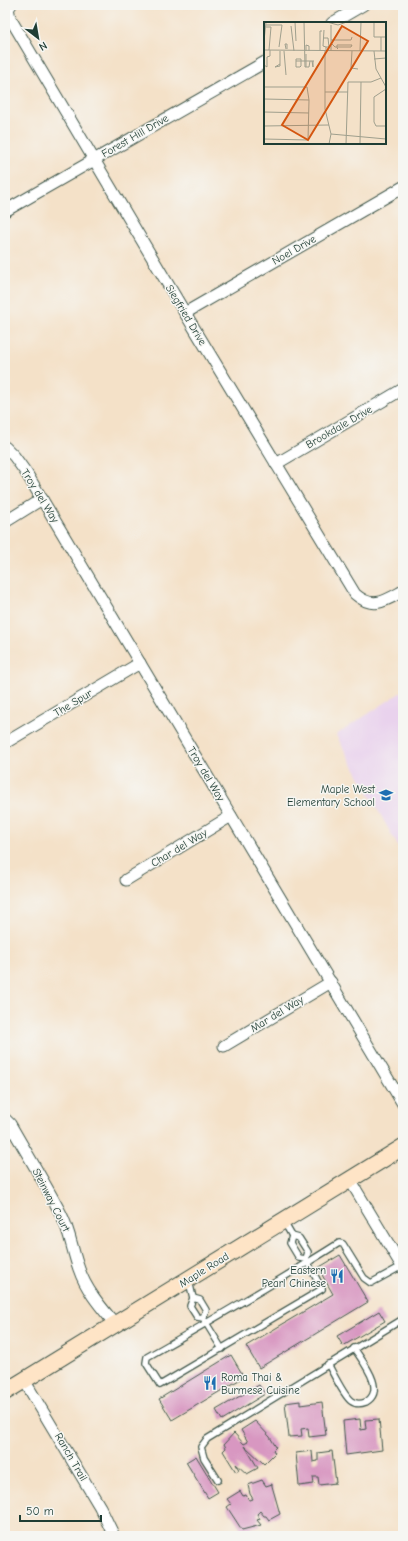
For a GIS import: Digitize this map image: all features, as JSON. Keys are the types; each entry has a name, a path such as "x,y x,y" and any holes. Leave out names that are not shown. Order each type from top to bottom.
{"main road":[{"name":"Maple Road","path":"5,1392 403,1148"}],"street":[{"name":"Siegfried Drive","path":"11,5 8,8 10,18 185,313 355,594 369,603 377,603 385,601 403,591"},
{"path":"334,22 363,5"},
{"name":"Forest Hill Drive","path":"5,210 264,63"},
{"name":"Noel Drive","path":"185,313 403,187"},
{"name":"Brookdale Drive","path":"276,464 403,389"},
{"name":"Troy del Way","path":"5,447 14,456 27,474 403,1104"},
{"path":"5,522 42,499"},
{"name":"The Spur","path":"5,743 140,663"},
{"name":"Char del Way","path":"126,880 231,816"},
{"name":"Mar del Way","path":"224,1046 331,982"},
{"name":"Steinway Court","path":"5,1119 10,1124 61,1214 68,1232 79,1271 87,1287 115,1324"},
{"path":"350,1180 402,1267"},
{"name":"Ranch Trail","path":"24,1380 100,1507 114,1536"}],"lane":[{"path":"283,1221 292,1236 299,1238 308,1252 307,1261 322,1289 160,1385 146,1363 147,1357 204,1321 307,1261 339,1243 343,1244 364,1278 371,1283 402,1267"},
{"path":"292,1236 290,1243 299,1258 307,1261"},
{"path":"188,1280 193,1298 190,1306 196,1317 204,1321 222,1349"},
{"path":"193,1298 200,1300 206,1310 204,1321"},
{"path":"218,1480 204,1458 201,1448 207,1439 403,1319"},
{"path":"328,1364 350,1400 357,1404 366,1402 372,1396 375,1388 373,1380 354,1348"}],"shaded area":[{"name":"Maple West Elementary School","path":"403,691 403,855 336,735"}],"building":[{"path":"340,1255 368,1302 259,1368 246,1346 333,1294 318,1268"},
{"path":"379,1311 385,1321 343,1346 337,1336"},
{"path":"231,1355 244,1377 172,1420 159,1399"},
{"path":"259,1385 265,1394 222,1420 216,1410"},
{"path":"300,1401 300,1405 322,1402 326,1435 309,1437 308,1428 301,1429 302,1436 289,1437 285,1403"},
{"path":"360,1419 361,1430 366,1429 365,1420 379,1419 382,1450 346,1455 343,1421"},
{"path":"255,1421 270,1437 276,1447 273,1450 275,1453 264,1464 245,1446 258,1468 247,1474 236,1464 239,1470 236,1472 223,1451 226,1448 224,1444 234,1433 244,1444 248,1442 241,1430"},
{"path":"312,1451 313,1462 318,1461 318,1453 332,1451 336,1483 319,1485 318,1477 313,1477 314,1484 299,1486 296,1453"},
{"path":"196,1456 218,1492 208,1498 186,1462"},
{"path":"262,1480 266,1486 272,1484 280,1514 269,1520 260,1511 257,1514 260,1519 257,1520 261,1525 242,1530 227,1507 231,1504 227,1499 240,1491 243,1496 246,1495 249,1500 253,1499 248,1485"}],"place":[{"name":"Maple West Elementary School","path":"386,795"},
{"name":"Eastern Pearl Chinese","path":"337,1276"},
{"name":"Roma Thai & Burmese Cuisine","path":"210,1383"}]}
